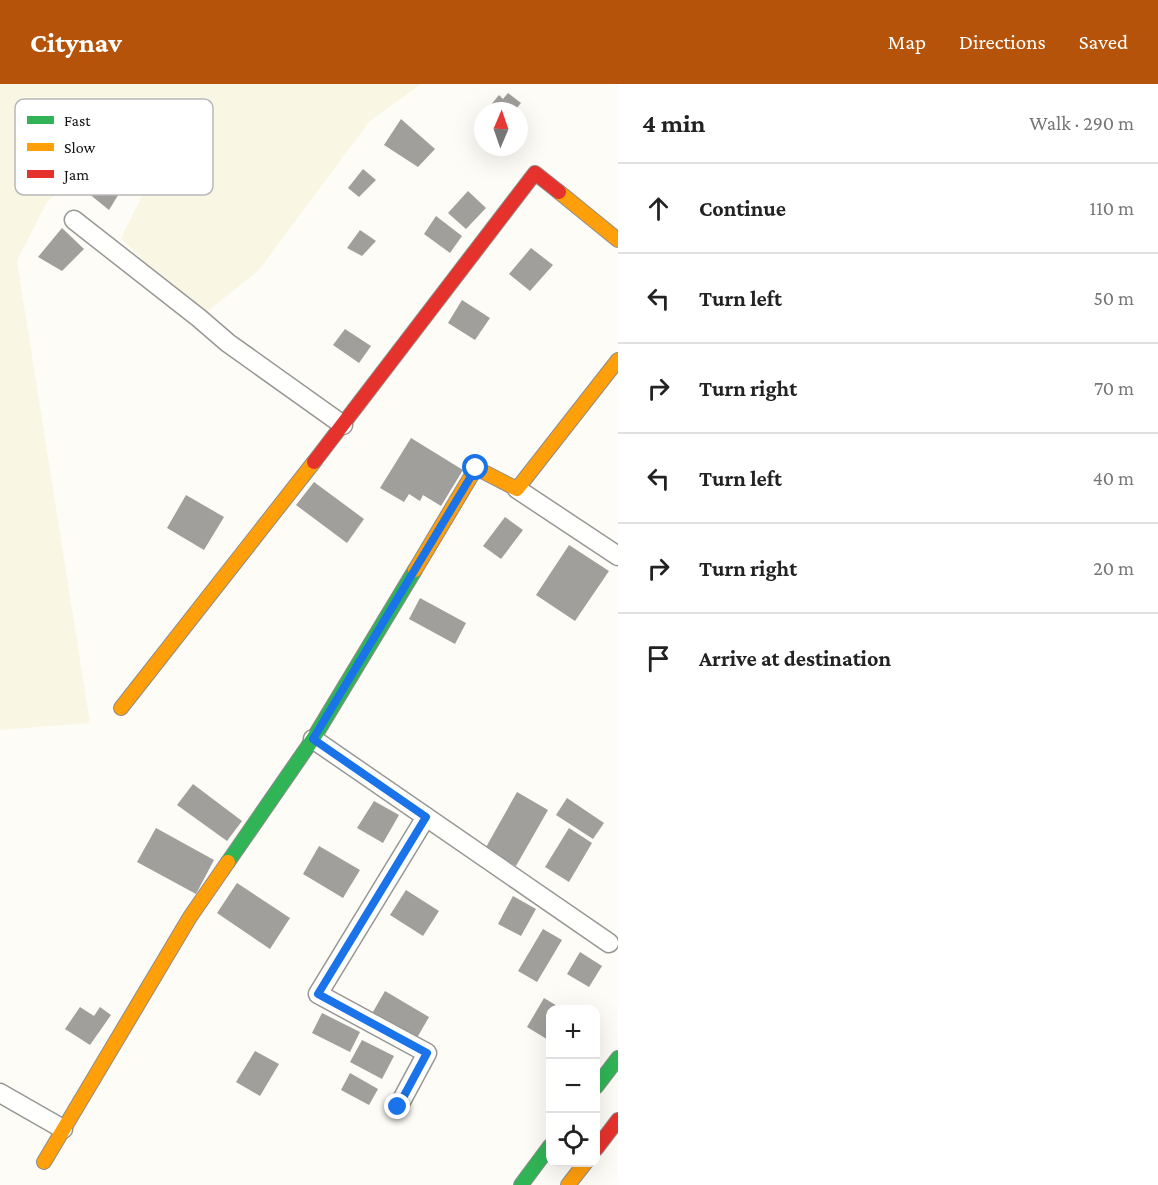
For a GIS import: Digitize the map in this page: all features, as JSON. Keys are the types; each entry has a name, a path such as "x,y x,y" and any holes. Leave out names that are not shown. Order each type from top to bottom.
{"main road":[{"path":"121,708 343,425 536,173 617,236"},
{"path":"44,1162 190,917 313,739 476,468 517,489 618,360"},
{"path":"600,1082 618,1058"},
{"path":"600,1144 618,1120"},
{"path":"520,1185 546,1151"},
{"path":"568,1185 581,1167"}],"street":[{"path":"74,220 228,343 343,425"},
{"path":"517,489 618,556"},
{"path":"313,739 609,943"},
{"path":"398,1107 427,1053 318,994 426,817"},
{"path":"0,1093 63,1129"}],"shaded area":[{"path":"0,84 421,84 369,122 259,270 199,318 121,238 142,195 213,195 213,99 15,99 15,195 55,195 47,202 17,261 90,723 0,730"}],"building":[{"path":"508,93 520,102 493,102 499,95 503,99"},
{"path":"401,119 435,149 418,167 384,145"},
{"path":"363,169 376,180 359,197 348,188"},
{"path":"468,191 486,208 466,229 448,213"},
{"path":"90,195 118,195 109,210"},
{"path":"436,216 462,236 450,253 424,234"},
{"path":"62,228 84,249 62,271 38,257"},
{"path":"360,230 376,241 362,256 347,248"},
{"path":"531,248 553,265 530,291 509,274"},
{"path":"462,300 490,318 475,340 448,323"},
{"path":"345,329 371,346 359,363 333,345"},
{"path":"411,438 463,470 441,506 423,495 420,501 409,494 404,502 380,488"},
{"path":"314,482 364,519 347,543 296,505"},
{"path":"186,495 224,517 204,550 167,528"},
{"path":"505,517 523,530 501,559 483,546"},
{"path":"569,545 609,571 575,621 536,595"},
{"path":"420,598 466,623 455,644 409,619"},
{"path":"193,784 242,821 227,841 177,805"},
{"path":"517,792 548,810 516,866 485,849"},
{"path":"567,798 604,823 593,839 556,815"},
{"path":"374,801 399,815 383,843 357,828"},
{"path":"156,828 214,860 196,894 137,862"},
{"path":"569,828 592,843 569,882 545,867"},
{"path":"319,846 360,870 343,898 303,874"},
{"path":"237,883 290,918 270,949 217,913"},
{"path":"406,890 439,911 423,936 390,915"},
{"path":"513,896 536,909 521,936 498,924"},
{"path":"543,929 562,940 537,982 518,971"},
{"path":"580,952 602,966 589,987 567,974"},
{"path":"385,991 429,1017 414,1043 370,1017"},
{"path":"544,998 556,1005 546,1005 546,1039 527,1027"},
{"path":"80,1007 94,1016 100,1007 111,1015 90,1045 65,1029"},
{"path":"322,1013 360,1032 350,1052 312,1033"},
{"path":"362,1040 394,1056 382,1079 350,1062"},
{"path":"255,1051 279,1064 260,1096 236,1082"},
{"path":"350,1073 378,1089 369,1105 341,1090"}],"traffic: fast":[{"path":"228,862 313,739 415,570"},
{"path":"600,1082 618,1058"},
{"path":"521,1185 546,1151"}],"traffic: slow":[{"path":"559,192 618,240"},
{"path":"415,570 476,468 517,489 618,360"},
{"path":"121,708 314,462"},
{"path":"44,1162 190,917 228,862"},
{"path":"568,1185 582,1167"}],"traffic: jam":[{"path":"314,462 535,173 559,192"},
{"path":"600,1144 618,1120"}],"route":[{"path":"398,1107 427,1053 318,994 426,817 313,739 476,468"}]}
